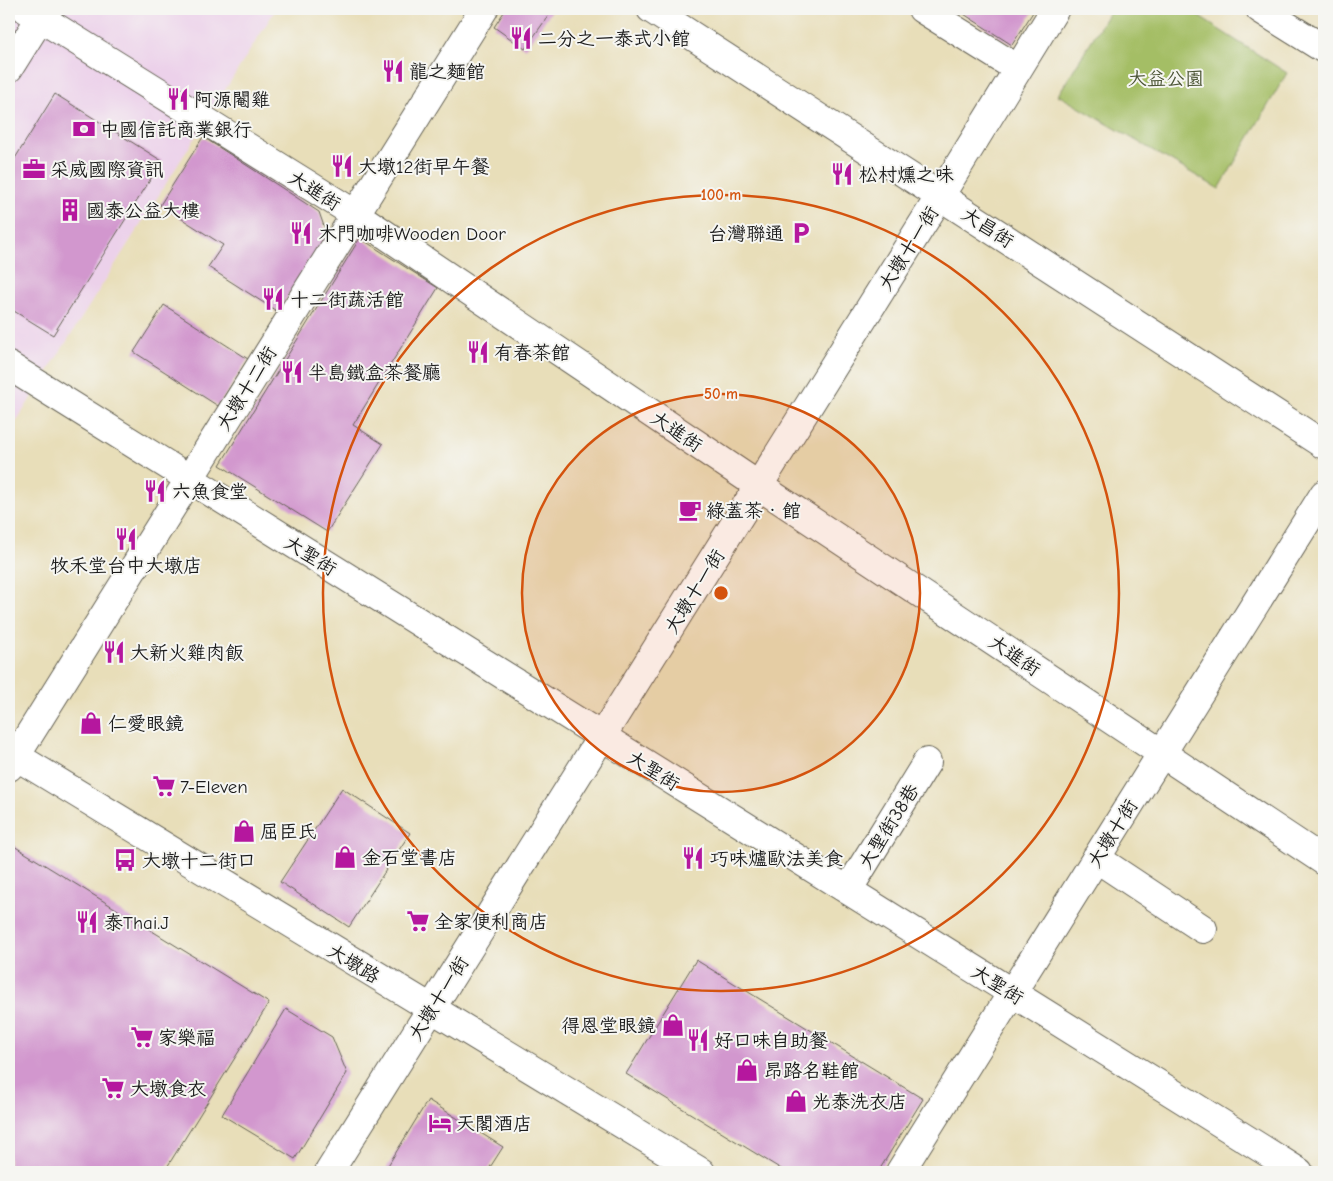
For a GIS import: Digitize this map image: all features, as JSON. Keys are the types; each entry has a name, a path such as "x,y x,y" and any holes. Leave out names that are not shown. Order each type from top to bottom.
{"street":[{"name":"大墩十二街","path":"11,759 484,9"},
{"name":"大昌街","path":"651,9 1324,445"},
{"path":"922,9 1018,69"},
{"name":"大墩十一街","path":"329,1172 602,738 1055,9"},
{"path":"1260,9 1292,17 1324,49"},
{"name":"大進街","path":"37,12 355,214 759,486 1324,861"},
{"path":"9,68 37,12"},
{"name":"大聖街","path":"9,366 602,738 1300,1172"},
{"name":"大墩十街","path":"900,1172 1324,494"},
{"name":"大墩路","path":"11,759 701,1172"},
{"name":"大聖街38巷","path":"848,890 927,762"},
{"path":"1096,858 1203,929"}],"shaded area":[{"path":"9,9 276,9 9,433"}],"green space":[{"name":"大益公園","path":"1111,9 1187,9 1287,73 1219,189 1058,95"}],"building":[{"name":"二分之一泰式小館","path":"506,9 553,9 525,49 494,27"},
{"path":"956,9 1035,9 1012,45"},
{"name":"國泰公益大樓","path":"55,94 162,161 53,335 9,308 9,168"},
{"path":"203,137 319,212 327,235 278,312 208,267 223,245 160,205"},
{"path":"360,238 438,288 353,425 383,444 327,532 220,465"},
{"path":"164,305 248,359 218,406 134,352"},
{"name":"金石堂書店","path":"342,788 410,833 349,927 280,882"},
{"name":"大墩食衣","path":"9,843 269,1003 164,1172 9,1172"},
{"path":"696,960 923,1099 878,1172 786,1172 626,1074"},
{"path":"286,1009 332,1037 347,1073 295,1159 222,1115"},
{"name":"天閣酒店","path":"428,1100 503,1147 487,1172 384,1172"}],"place":[{"name":"二分之一泰式小館","path":"521,38"},
{"name":"龍之麵館","path":"393,71"},
{"name":"阿源閹雞","path":"178,99"},
{"name":"中國信託商業銀行","path":"84,129"},
{"name":"大墩12街早午餐","path":"342,166"},
{"name":"采威國際資訊","path":"34,169"},
{"name":"松村燻之味","path":"842,174"},
{"name":"國泰公益大樓","path":"70,210"},
{"name":"木門咖啡Wooden Door","path":"301,233"},
{"name":"台灣聯通","path":"801,233"},
{"name":"十二街蔬活館","path":"273,299"},
{"name":"有春茶館","path":"478,352"},
{"name":"半島鐵盒茶餐廳","path":"292,372"},
{"name":"六魚食堂","path":"155,491"},
{"name":"綠蓋茶‧館","path":"690,510"},
{"name":"牧禾堂台中大墩店","path":"126,539"},
{"name":"大新火雞肉飯","path":"114,652"},
{"name":"仁愛眼鏡","path":"91,723"},
{"name":"7-Eleven","path":"164,786"},
{"name":"屈臣氏","path":"244,831"},
{"name":"金石堂書店","path":"345,857"},
{"name":"巧味爐歐法美食","path":"693,858"},
{"name":"大墩十二街口","path":"125,860"},
{"name":"全家便利商店","path":"418,921"},
{"name":"泰Thai.J","path":"87,922"},
{"name":"得恩堂眼鏡","path":"673,1025"},
{"name":"家樂福","path":"142,1037"},
{"name":"好口味自助餐","path":"698,1040"},
{"name":"昂路名鞋館","path":"747,1070"},
{"name":"大墩食衣","path":"113,1088"},
{"name":"光泰洗衣店","path":"796,1101"},
{"name":"天閣酒店","path":"440,1123"}]}
